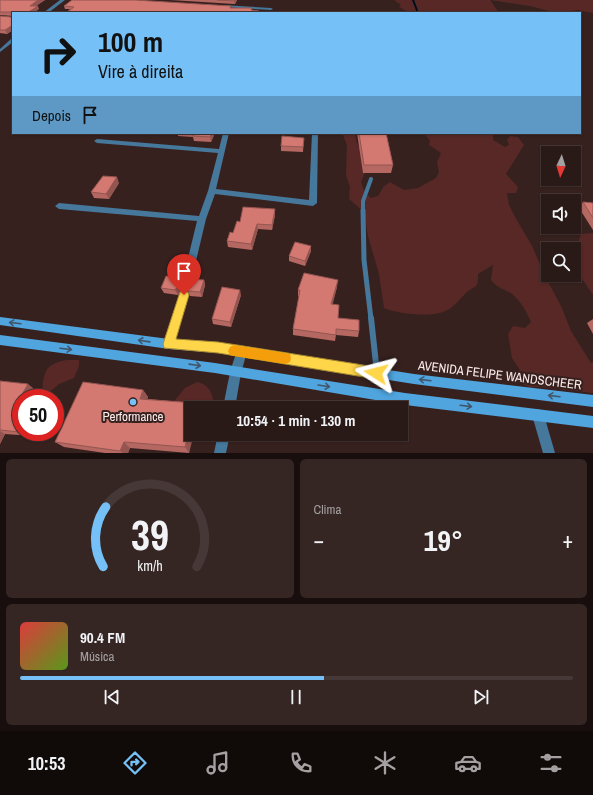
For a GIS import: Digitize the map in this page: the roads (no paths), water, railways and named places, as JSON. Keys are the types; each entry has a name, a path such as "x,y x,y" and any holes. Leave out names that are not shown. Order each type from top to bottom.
{"main road":[{"name":"AVENIDA FELIPE WANDSCHEER","path":"0,321 168,344 218,348 376,373 593,401"},
{"path":"1,341 208,367 405,399 593,422"}],"street":[{"path":"46,12 63,0"},
{"path":"267,4 272,11"},
{"path":"215,6 272,11"},
{"path":"0,51 12,41"},
{"path":"187,283 202,218 212,190 226,134"},
{"path":"212,190 313,203 315,134"},
{"path":"97,141 222,151"},
{"path":"59,206 202,218"},
{"path":"168,344 184,295"},
{"path":"230,401 236,372 242,352"},
{"path":"538,415 549,453"},
{"path":"220,453 223,441"}],"lane":[{"path":"371,179 362,201 364,260 376,373"}],"waterway":[{"path":"413,0 418,12"}],"place":[{"name":"Performance","path":"133,402"}]}
